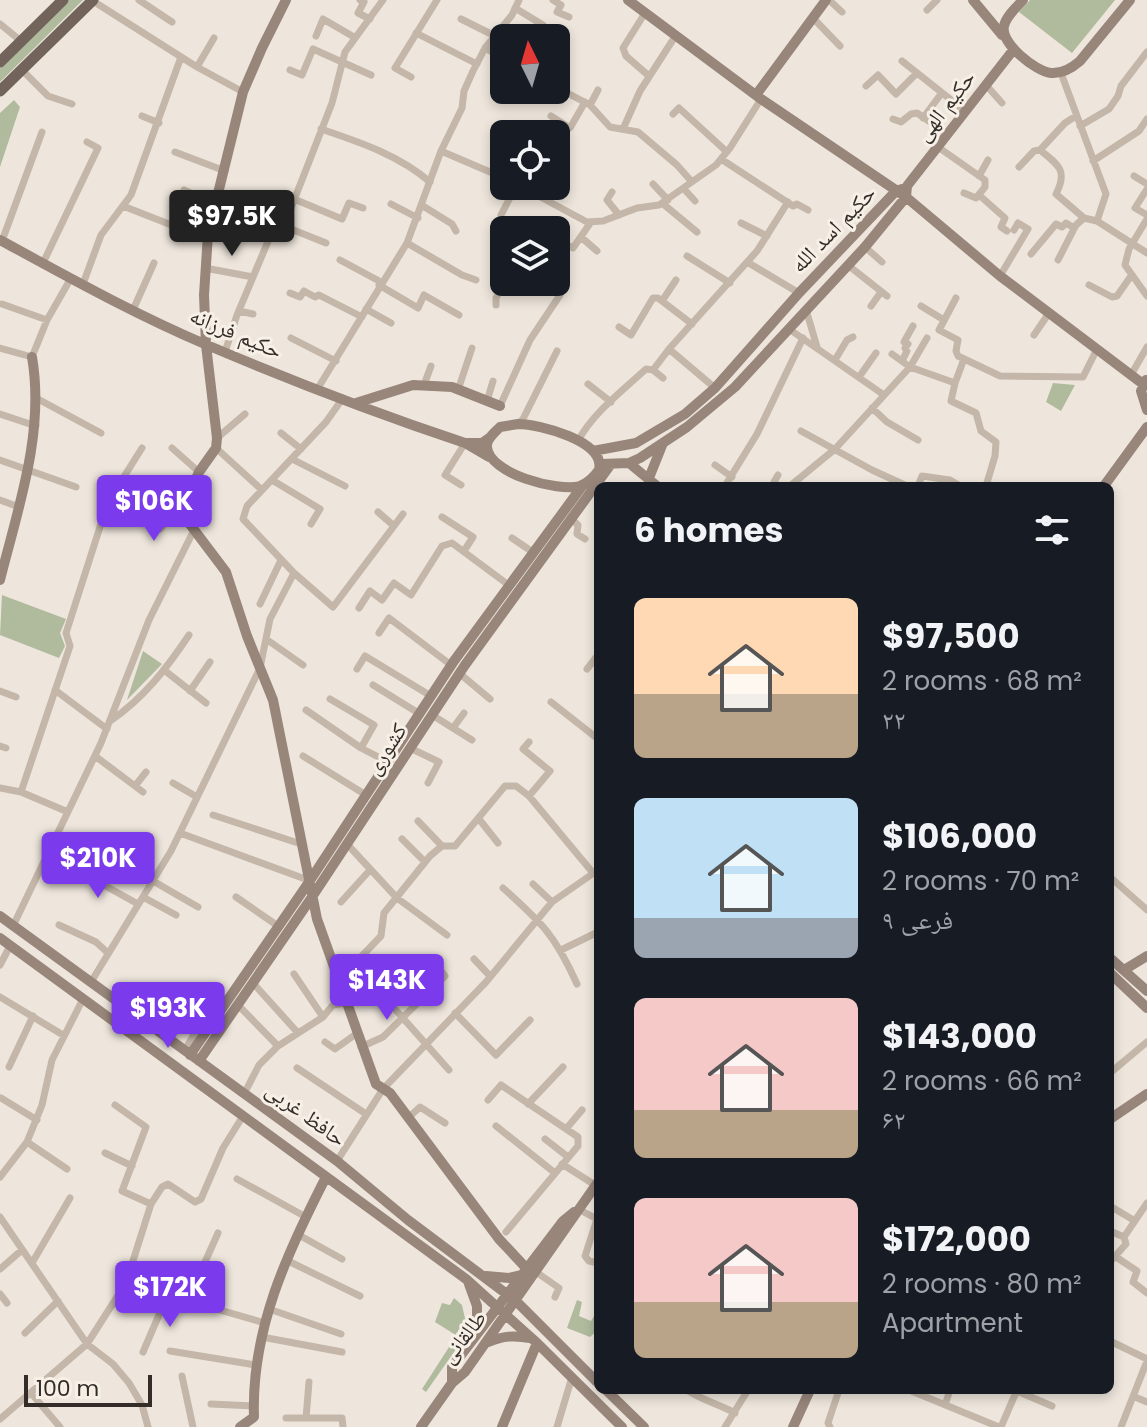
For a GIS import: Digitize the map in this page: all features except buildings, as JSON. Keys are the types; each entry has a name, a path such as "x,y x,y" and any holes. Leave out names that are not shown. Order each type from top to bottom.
{"main road":[{"path":"0,62 63,0"},
{"path":"0,91 93,0"},
{"path":"286,0 243,92 207,239 206,345 217,443 188,496 188,517 194,530 226,572 273,700 312,897 356,1034 376,1084 390,1093 499,1239 529,1272"},
{"path":"628,0 759,97 903,192 1000,276 1131,375 1145,381 1142,399 1147,410"},
{"path":"759,97 827,0"},
{"path":"973,0 1014,49 1041,71 1061,73 1080,61 1130,0"},
{"path":"1004,37 1003,28 1007,19 1023,0"},
{"name":"حکیم الهی","path":"903,192 1014,49"},
{"name":"حکیم اسد الله","path":"593,451 636,443 685,414 715,388 799,293 903,192"},
{"name":"حکیم اسد الله","path":"629,463 687,427 735,387 868,244 903,192"},
{"path":"860,231 868,244"},
{"name":"حکیم فرزانه","path":"1,241 206,345 465,443 504,469 542,484 565,487 583,485"},
{"path":"0,580 36,426 32,357"},
{"path":"355,403 413,385 424,385 458,390 500,406"},
{"path":"465,443 482,443 500,427 532,424 578,441 606,464 629,463 653,482 663,443"},
{"path":"1107,482 1147,427"},
{"path":"489,438 487,449 492,459"},
{"name":"کشوری","path":"188,1053 238,1005 432,715 455,669 510,586 583,485 606,464"},
{"name":"کشوری","path":"595,482 606,464"},
{"name":"کشوری","path":"188,1053 278,926 431,696 571,519 594,483"},
{"name":"حافظ غربی","path":"0,916 337,1161 408,1220 516,1301 594,1379"},
{"name":"حافظ غربی","path":"0,938 466,1279 534,1340 622,1427"},
{"path":"1124,970 1147,956"},
{"path":"1114,961 1147,991"},
{"path":"1114,977 1147,1008"},
{"path":"145,1044 155,1038 156,1029"},
{"path":"164,1058 166,1049 188,1053"},
{"path":"1114,1116 1147,1094"},
{"path":"240,1427 254,1416 256,1365 269,1309 297,1234 326,1177"},
{"path":"501,1311 506,1294 529,1272 563,1221 578,1209 594,1188"},
{"path":"402,1231 413,1232 414,1227 408,1220"},
{"path":"481,1275 509,1278 529,1272"},
{"path":"529,1272 526,1297 533,1319"},
{"path":"466,1279 477,1306 476,1335"},
{"path":"501,1311 516,1301 526,1286"},
{"name":"طالقانی","path":"452,1383 452,1367 476,1335 501,1311"},
{"name":"طالقانی","path":"421,1427 452,1383 465,1372 486,1343 501,1311"},
{"path":"486,1343 516,1335 534,1340 502,1427"},
{"path":"610,1394 644,1427"},
{"path":"793,1427 808,1394"}],"street":[{"path":"93,0 197,67 243,92"},
{"path":"139,0 172,22"},
{"path":"360,0 364,2 358,13 370,19"},
{"path":"284,226 339,82 345,52 383,0"},
{"path":"411,77 395,68 437,0"},
{"path":"553,0 561,5 557,12 569,17"},
{"path":"827,0 842,12"},
{"path":"927,10 937,0"},
{"path":"503,24 517,4 542,24"},
{"path":"645,13 623,48 626,56 649,76"},
{"path":"813,18 840,46"},
{"path":"316,36 323,19 354,37"},
{"path":"461,19 490,34"},
{"path":"0,24 21,41"},
{"path":"416,33 477,64"},
{"path":"623,129 649,76 676,35"},
{"path":"197,67 214,38"},
{"path":"318,388 407,243 441,151 462,108 464,91 490,42"},
{"path":"485,48 490,51"},
{"path":"290,70 302,75 313,49 371,75"},
{"path":"1080,126 1109,109 1121,86 1147,52"},
{"path":"83,284 101,235 131,195 181,57"},
{"path":"902,61 965,111"},
{"path":"22,70 48,96 72,104"},
{"path":"1061,73 1106,194 1097,221"},
{"path":"866,86 878,75 896,94 916,74"},
{"path":"986,85 1002,103"},
{"path":"551,116 570,128 598,90"},
{"path":"570,94 588,103 610,127 638,132 647,138 692,182"},
{"path":"923,118 941,94"},
{"path":"545,200 587,222 603,221 665,201 724,156 759,97"},
{"path":"673,114 679,108 724,156 793,206 797,204 808,210"},
{"path":"893,119 901,122 917,113 948,134"},
{"path":"142,116 159,123"},
{"path":"1040,150 1048,134 1076,116"},
{"path":"1093,161 1139,131 1147,119"},
{"path":"321,129 385,153 430,182"},
{"path":"1139,131 1147,138"},
{"path":"1,241 42,132"},
{"path":"43,263 98,148 87,142"},
{"path":"938,147 985,180 985,187 976,198 964,193"},
{"path":"1019,167 1034,151 1040,150 1055,162 1062,174 1063,182 1056,194 1084,218 1097,221 1147,253"},
{"path":"441,151 490,172"},
{"path":"175,152 225,171"},
{"path":"979,176 988,160"},
{"path":"1134,176 1147,186 1135,208 1147,219 1132,242 1125,265 1147,296"},
{"path":"653,184 665,201 697,232"},
{"path":"684,189 695,201"},
{"path":"184,190 326,243"},
{"path":"612,192 607,200 619,215"},
{"path":"979,195 1005,218 1001,227 1010,230 1018,223 1028,229 1000,276"},
{"path":"294,199 342,219 349,203 363,208"},
{"path":"501,215 510,200"},
{"path":"653,370 747,262 788,202"},
{"path":"391,204 418,218"},
{"path":"123,206 207,239"},
{"path":"423,206 452,224 456,231"},
{"path":"1058,260 1074,228 1084,218"},
{"path":"570,246 573,248 591,222"},
{"path":"741,223 767,236"},
{"path":"1031,254 1056,224 1062,227 1066,223 1074,228"},
{"path":"581,237 597,251"},
{"path":"225,352 269,239"},
{"path":"407,243 476,280"},
{"path":"868,244 882,262"},
{"path":"687,256 730,283"},
{"path":"340,260 418,308 424,295 459,315"},
{"path":"691,271 696,262"},
{"path":"747,262 799,293"},
{"path":"133,310 154,263"},
{"path":"849,266 884,294 871,306"},
{"path":"205,268 253,277"},
{"path":"1089,285 1112,297 1117,296 1131,276"},
{"path":"0,348 32,357 47,320 71,278"},
{"path":"662,301 676,280"},
{"path":"290,293 300,297 304,291 315,297 319,295 362,317"},
{"path":"496,305 497,296"},
{"path":"500,406 530,340 559,296"},
{"path":"619,327 631,335 653,298 662,301 692,324"},
{"path":"956,298 939,330 958,340 958,356 1000,376 1083,377 1097,349"},
{"path":"2,304 47,320"},
{"path":"921,306 944,320"},
{"path":"366,309 391,323"},
{"path":"239,311 253,314"},
{"path":"807,313 817,347"},
{"path":"1034,335 1049,313"},
{"path":"902,361 908,344 904,342 913,326"},
{"path":"789,329 884,395"},
{"path":"835,360 847,340 853,337"},
{"path":"291,338 336,361"},
{"path":"728,482 757,434 803,338"},
{"path":"794,482 835,449 910,367 927,338"},
{"path":"1131,375 1147,347"},
{"path":"458,390 472,348"},
{"path":"669,349 715,388"},
{"path":"518,424 557,351"},
{"path":"859,377 876,353"},
{"path":"892,354 910,367 955,383"},
{"path":"964,359 951,401 976,413 981,431 996,442 987,482"},
{"path":"424,385 431,366"},
{"path":"578,441 598,414 646,369 663,378"},
{"path":"487,401 493,381"},
{"path":"588,384 611,402"},
{"path":"36,398 101,433"},
{"path":"343,398 326,422 247,506 243,519 294,573 333,607 403,514"},
{"path":"872,408 887,422 918,440"},
{"path":"0,414 36,426"},
{"path":"245,414 217,443 262,490"},
{"path":"801,431 898,482"},
{"path":"281,433 301,449"},
{"path":"461,485 445,475 465,443"},
{"path":"21,792 70,646 66,633 108,502 142,448"},
{"path":"172,448 199,472"},
{"path":"292,459 345,486"},
{"path":"802,459 813,465"},
{"path":"0,460 76,487"},
{"path":"715,465 732,477"},
{"path":"774,482 778,475"},
{"path":"920,482 922,476 953,482"},
{"path":"272,480 320,509 311,524"},
{"path":"114,495 160,529 188,496"},
{"path":"0,500 19,507"},
{"path":"378,512 394,526"},
{"path":"442,517 473,537 464,551"},
{"path":"571,519 578,525 577,534 585,539"},
{"path":"13,926 95,756 149,620 194,530"},
{"path":"512,538 534,553"},
{"path":"359,608 370,591 382,600 394,583 411,595 442,546 452,543 510,586"},
{"path":"260,604 281,560"},
{"path":"91,982 180,833 260,668 270,619 294,573"},
{"path":"379,633 389,618 490,699"},
{"path":"108,725 129,708 164,670 189,635"},
{"path":"266,639 303,665"},
{"path":"357,669 365,656 431,696"},
{"path":"587,669 594,660"},
{"path":"190,691 210,662"},
{"path":"164,670 206,703"},
{"path":"373,685 420,714"},
{"path":"55,690 108,725"},
{"path":"0,691 16,697"},
{"path":"330,699 374,725 361,748"},
{"path":"551,702 594,733"},
{"path":"306,710 361,748 388,762"},
{"path":"453,728 464,713"},
{"path":"432,715 472,740"},
{"path":"529,742 523,749 550,771 529,796"},
{"path":"410,748 439,762 428,783"},
{"path":"95,756 143,792"},
{"path":"303,756 366,795"},
{"path":"135,786 146,772"},
{"path":"173,783 197,797"},
{"path":"338,981 381,936 384,913 425,862 442,846 455,846 505,786 516,786 529,796 594,871"},
{"path":"0,788 21,792 68,812"},
{"path":"213,815 301,844"},
{"path":"479,819 498,843"},
{"path":"418,821 442,846"},
{"path":"180,833 308,881"},
{"path":"402,839 425,862"},
{"path":"105,886 127,840"},
{"path":"106,843 122,850"},
{"path":"347,844 397,898 447,935"},
{"path":"76,861 73,868 105,886 176,915"},
{"path":"341,902 370,870"},
{"path":"337,1161 383,1089 490,976 552,902 594,873"},
{"path":"153,881 198,907"},
{"path":"1114,881 1147,910"},
{"path":"533,884 552,902"},
{"path":"503,888 537,918 561,950 577,984"},
{"path":"236,897 278,926"},
{"path":"59,925 96,942 108,953"},
{"path":"561,950 594,934"},
{"path":"0,965 10,946"},
{"path":"474,959 490,976"},
{"path":"361,1048 383,1037 445,976 435,964"},
{"path":"294,974 323,1017"},
{"path":"370,981 449,1070"},
{"path":"253,983 298,1033"},
{"path":"188,1053 218,993"},
{"path":"0,997 63,1035"},
{"path":"0,1177 27,1142 37,1120 52,1060 83,999"},
{"path":"244,1094 259,1065 278,1046 323,1017 333,1005 346,1003"},
{"path":"238,1005 278,1046"},
{"path":"455,1013 496,1055 530,1020"},
{"path":"9,1067 33,1016"},
{"path":"325,1042 335,1049 356,1034"},
{"path":"1114,1070 1147,1042"},
{"path":"528,1104 563,1067"},
{"path":"297,1068 366,1114"},
{"path":"488,1100 501,1085 578,1137 578,1146 506,1232"},
{"path":"1,1098 37,1120"},
{"path":"115,1105 146,1127 122,1191 151,1204"},
{"path":"408,1118 420,1107 445,1123"},
{"path":"566,1129 582,1110"},
{"path":"0,1419 87,1344 126,1283 151,1204 162,1187 168,1184 195,1202 201,1199 223,1148 243,1116"},
{"path":"496,1126 555,1173"},
{"path":"545,1139 568,1157"},
{"path":"27,1142 67,1169"},
{"path":"105,1153 132,1166"},
{"path":"562,1164 594,1182"},
{"path":"237,1179 306,1217"},
{"path":"32,1263 70,1198"},
{"path":"1124,1237 1147,1203"},
{"path":"1114,1208 1135,1221"},
{"path":"578,1209 594,1217"},
{"path":"0,1217 87,1344 113,1364 129,1383 142,1405 148,1427"},
{"path":"594,1228 585,1256 594,1262"},
{"path":"188,1300 218,1233"},
{"path":"1114,1233 1124,1237"},
{"path":"297,1234 342,1259"},
{"path":"1114,1258 1126,1244 1124,1237"},
{"path":"0,1269 22,1250"},
{"path":"286,1260 360,1296"},
{"path":"1114,1260 1137,1271 1133,1282 1147,1293"},
{"path":"529,1272 559,1288 555,1297"},
{"path":"126,1283 265,1323"},
{"path":"0,1294 7,1303"},
{"path":"143,1352 168,1294"},
{"path":"25,1333 58,1301"},
{"path":"269,1309 341,1334"},
{"path":"262,1337 342,1352"},
{"path":"1114,1343 1147,1360 1122,1427"},
{"path":"170,1351 256,1365"},
{"path":"182,1376 193,1427"},
{"path":"557,1427 572,1377"},
{"path":"306,1418 309,1382"},
{"path":"31,1393 60,1427"},
{"path":"616,1400 620,1394"},
{"path":"693,1394 735,1413"},
{"path":"725,1427 746,1394"},
{"path":"830,1427 828,1423 838,1394"},
{"path":"919,1394 1000,1427 1015,1394"},
{"path":"945,1405 949,1394"},
{"path":"1026,1394 1052,1406"},
{"path":"1135,1397 1147,1402"},
{"path":"211,1404 254,1416"},
{"path":"286,1418 342,1418 343,1427"}],"green space":[{"path":"68,0 83,0 0,82 0,68"},
{"path":"1030,0 1115,0 1072,53 1019,12"},
{"path":"14,100 20,107 0,167 0,113"},
{"path":"1053,383 1075,385 1061,411 1046,402"},
{"path":"2,595 66,619 60,633 65,646 59,658 0,635"},
{"path":"143,651 162,664 127,700"},
{"path":"454,1298 462,1305 468,1332 426,1392 422,1389 451,1344 454,1334 435,1322 442,1303 450,1305"},
{"path":"577,1300 582,1302 579,1316 591,1321 594,1316 594,1334 590,1337 567,1328"}]}
